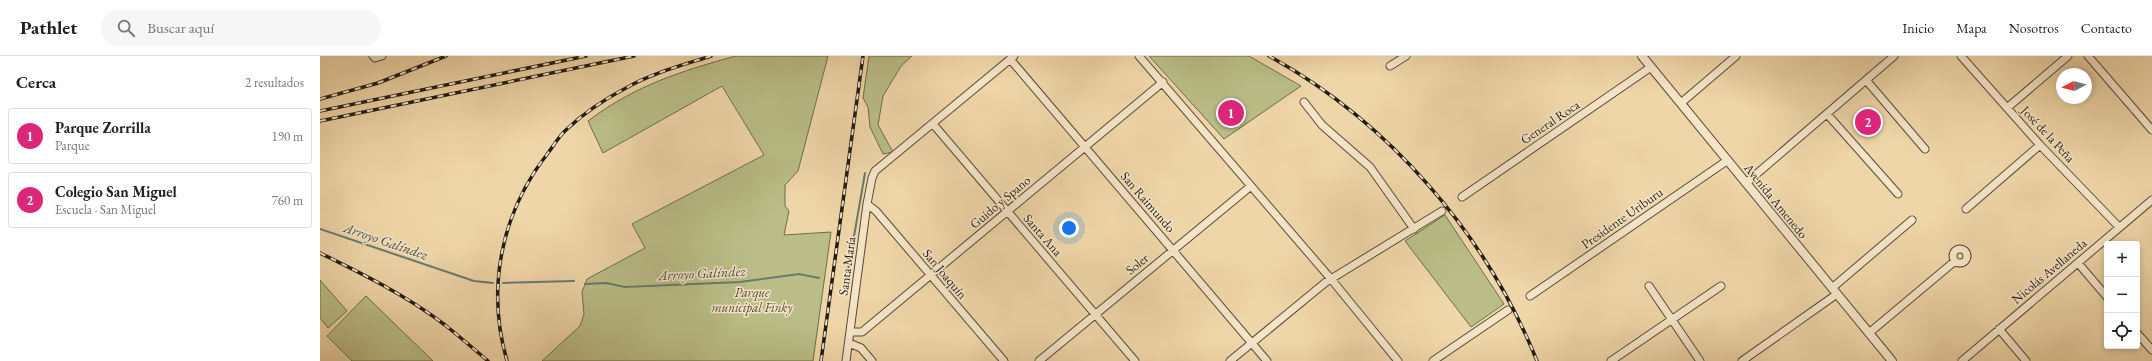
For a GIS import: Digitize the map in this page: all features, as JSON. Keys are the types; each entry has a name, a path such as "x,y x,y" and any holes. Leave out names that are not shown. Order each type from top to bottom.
{"street":[{"path":"1139,56 1163,82 1331,279 1398,361"},
{"path":"1390,66 1406,56"},
{"name":"Avenida Amenedo","path":"1642,56 1892,361"},
{"path":"1681,103 1736,56"},
{"path":"1746,183 1894,56"},
{"name":"José de la Peña","path":"1961,56 2040,145 2119,227"},
{"path":"2007,108 2068,56"},
{"path":"2088,56 2152,130"},
{"path":"933,124 1012,58"},
{"name":"San Raimundo","path":"1012,58 1084,148 1267,361"},
{"name":"General Roca","path":"1462,197 1651,67"},
{"path":"1866,80 1925,150"},
{"name":"Guido y Spano","path":"850,332 862,332 1163,82"},
{"path":"1304,102 1322,125 1370,167 1414,229"},
{"path":"1827,114 1898,194"},
{"name":"Santa María","path":"846,361 867,204 873,174 933,124"},
{"name":"Santa Ana","path":"933,124 1007,213 1096,313 1136,361"},
{"path":"1966,209 2040,145"},
{"name":"Presidente Uriburu","path":"1530,296 1728,160"},
{"name":"Soler","path":"1039,361 1251,186"},
{"name":"Nicolás Avellaneda","path":"1962,361 2152,200"},
{"name":"San Joaquín","path":"867,204 876,211 1004,361"},
{"path":"1230,361 1331,279 1414,229 1442,210"},
{"path":"1742,361 1834,291 1912,220"},
{"path":"1869,333 1955,261"},
{"path":"2078,263 2104,294"},
{"path":"1648,286 1700,361"},
{"path":"1611,361 1721,286"},
{"path":"1434,361 1508,310"},
{"path":"1999,329 2026,361"},
{"path":"2140,336 2152,350"},
{"path":"849,342 861,348 872,361"}],"green space":[{"name":"Parque municipal Finky","path":"736,56 828,56 798,171 785,185 785,206 789,211 784,235 831,232 813,361 542,361 580,326 584,314 582,292 587,279 645,248 632,224 764,155 722,86 603,153 588,121 623,98 659,81"},
{"path":"869,56 912,56 901,66 883,96 878,125 893,152 883,154 870,127 868,107 863,98"},
{"path":"1149,56 1249,56 1301,86 1224,139"},
{"path":"1445,215 1504,304 1471,327 1405,241"},
{"path":"320,280 347,311 328,328 320,318"},
{"path":"366,296 433,361 352,361 327,336"}],"waterway":[{"name":"Arroyo Galíndez","path":"846,282 865,173"},
{"name":"Arroyo Galíndez","path":"320,229 474,281 493,283"},
{"name":"Arroyo Galíndez","path":"585,284 606,283 625,287 740,282 799,274 819,278"},
{"name":"Arroyo Galíndez","path":"503,283 574,281"}],"railway":[{"path":"320,99 378,83 446,56"},
{"path":"320,111 586,56"},
{"path":"320,121 634,56"},
{"path":"507,361 501,334 498,306 498,279 502,252 509,226 519,201 532,176 557,141 580,117 618,92 646,78 711,56"},
{"path":"821,361 863,56"},
{"path":"1269,56 1313,83 1354,114 1393,148 1429,186 1461,226 1490,269 1516,314 1537,361"},
{"path":"320,253 368,277 415,304 445,325 488,361"}],"place":[{"name":"Parque Zorrilla","path":"1231,113"},
{"name":"Colegio San Miguel","path":"1868,122"}]}
